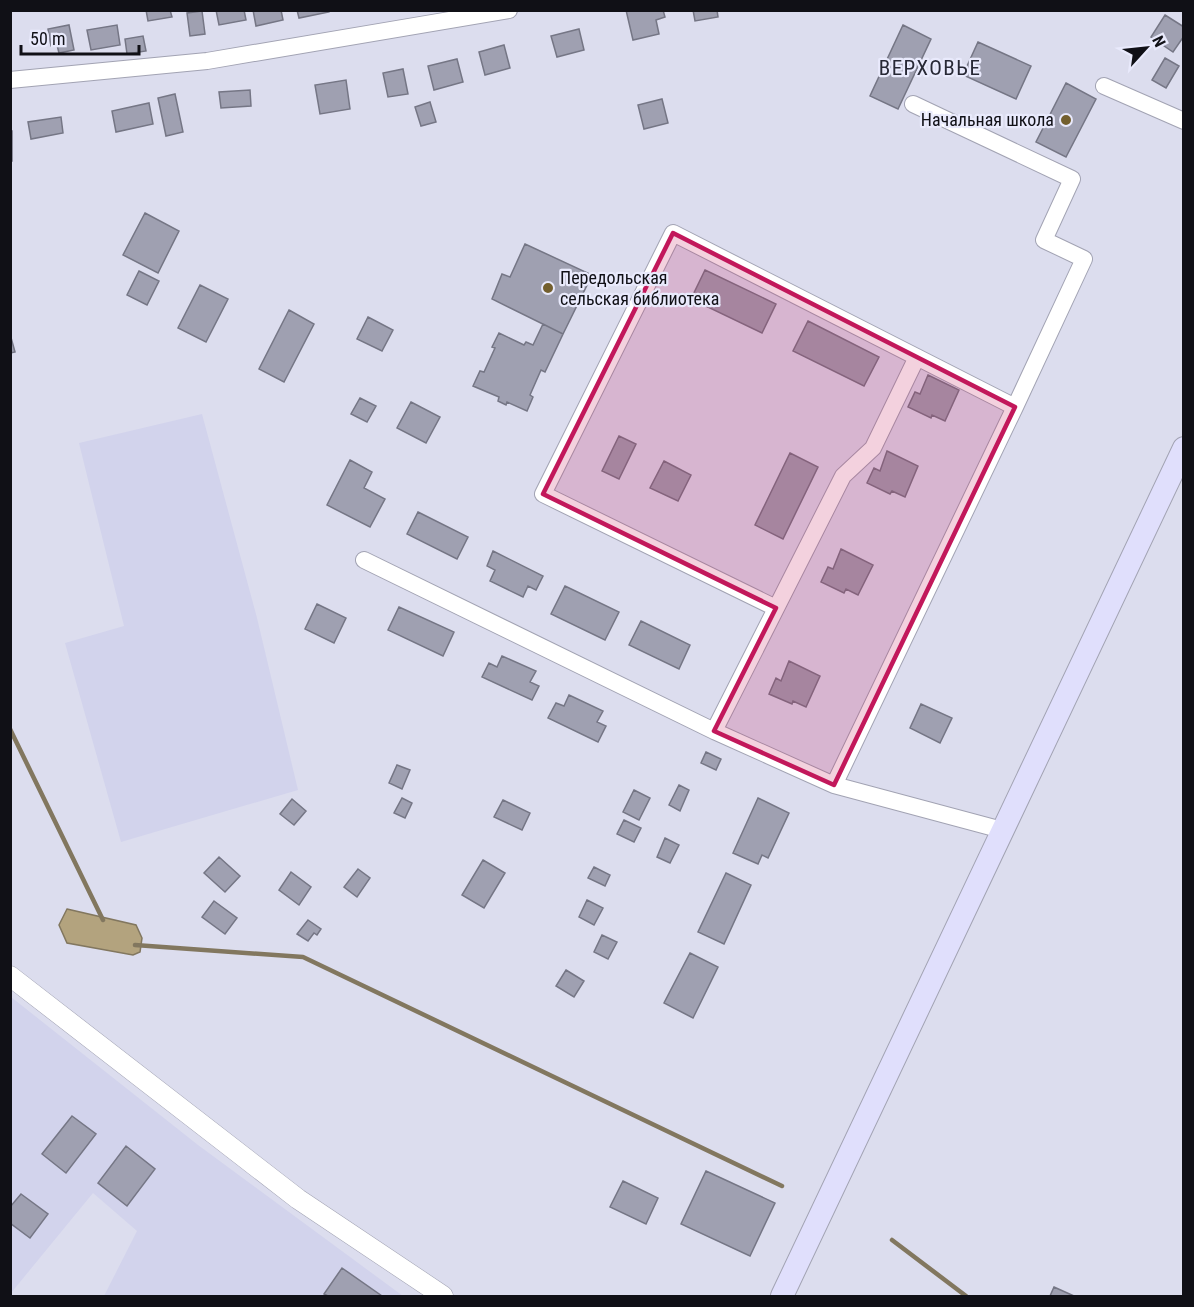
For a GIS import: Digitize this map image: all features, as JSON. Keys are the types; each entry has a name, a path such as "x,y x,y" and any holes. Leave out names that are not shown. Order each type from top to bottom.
{"main road":[{"path":"782,1296 1184,448"}],"street":[{"path":"10,80 207,61 509,10"},
{"path":"1104,86 1184,121"},
{"path":"834,785 1084,259 1044,240 1072,179 913,104"},
{"path":"776,608 543,494 673,233 1015,407"},
{"path":"714,731 843,476 873,448 917,357"},
{"path":"364,560 714,731 834,785 1002,830"},
{"path":"10,976 298,1200 443,1296"}],"highlighted area":[{"path":"673,233 1015,407 834,785 714,731 776,608 543,494"}],"shaded area":[{"path":"202,414 257,618 298,790 121,842 65,643 124,626 79,443"},
{"path":"67,909 136,925 142,938 140,952 133,955 67,943 59,925"},
{"path":"11,997 198,1145 403,1296 104,1296 137,1231 93,1193 11,1293"}],"building":[{"path":"146,10 170,10 172,17 148,21"},
{"path":"216,10 244,10 246,20 219,25"},
{"path":"253,10 281,10 283,20 256,26"},
{"path":"297,10 329,10 329,12 299,18"},
{"path":"626,10 663,10 665,17 656,20 659,34 633,40"},
{"path":"693,10 717,10 718,17 695,21"},
{"path":"202,11 205,34 190,36 187,13"},
{"path":"1165,15 1184,27 1184,36 1173,52 1151,37"},
{"path":"69,25 74,50 59,53 57,45 51,46 48,29"},
{"path":"117,25 120,45 91,50 87,30"},
{"path":"903,25 931,39 898,109 870,96"},
{"path":"579,29 584,50 557,57 551,36"},
{"path":"143,36 146,51 127,54 125,39"},
{"path":"978,42 1031,66 1016,99 963,75"},
{"path":"504,45 510,68 485,75 479,52"},
{"path":"1165,58 1179,66 1166,88 1152,80"},
{"path":"457,59 463,82 434,90 428,66"},
{"path":"403,69 408,94 388,97 383,73"},
{"path":"346,80 350,109 320,114 315,85"},
{"name":"Начальная школа","path":"1066,83 1096,99 1066,157 1036,142"},
{"path":"250,90 251,106 221,108 219,92"},
{"path":"175,94 183,132 166,136 158,98"},
{"path":"662,99 668,123 644,129 638,105"},
{"path":"430,102 436,122 421,126 415,107"},
{"path":"149,103 153,124 116,132 112,111"},
{"path":"61,117 63,133 31,139 28,122"},
{"path":"10,131 12,131 12,161 10,161"},
{"path":"145,213 179,231 158,273 123,255"},
{"path":"525,244 592,275 563,334 492,299 502,274 510,277"},
{"path":"705,270 776,304 762,333 691,299"},
{"path":"139,271 159,281 147,305 127,295"},
{"path":"200,285 228,299 206,342 178,328"},
{"path":"289,310 314,324 284,382 259,369"},
{"path":"368,317 393,330 382,351 357,339"},
{"path":"808,321 879,357 864,386 793,351"},
{"path":"543,324 563,334 545,372 541,370 530,395 533,397 527,411 507,402 506,405 498,401 499,397 473,386 480,371 484,372 499,333 524,345 526,342 533,345"},
{"path":"10,334 15,352 10,353"},
{"path":"928,375 959,390 945,421 932,415 931,418 908,407 915,392 920,394"},
{"path":"360,398 376,406 367,422 351,414"},
{"path":"411,402 440,417 426,443 397,428"},
{"path":"619,436 636,444 619,479 602,471"},
{"path":"887,451 918,466 905,497 892,491 890,494 867,483 874,468 880,471"},
{"path":"790,453 818,467 783,539 755,525"},
{"path":"350,460 372,472 364,488 385,499 370,527 327,505"},
{"path":"664,461 691,475 678,501 650,488"},
{"path":"418,512 468,537 457,559 407,534"},
{"path":"841,549 873,565 858,595 846,589 844,593 821,582 828,567 833,569"},
{"path":"493,551 543,576 536,590 528,586 523,597 490,581 495,570 487,566"},
{"path":"565,586 619,612 605,640 551,614"},
{"path":"317,604 346,618 334,643 305,629"},
{"path":"399,607 454,632 443,656 388,630"},
{"path":"641,621 690,645 679,669 629,645"},
{"path":"502,656 536,671 530,682 539,686 532,700 482,677 489,663 497,667"},
{"path":"789,661 820,676 806,707 793,701 792,704 769,694 776,678 781,681"},
{"path":"569,695 603,711 597,722 606,726 598,742 548,718 556,703 564,706"},
{"path":"921,704 952,718 940,743 910,728"},
{"path":"706,752 721,759 716,770 701,763"},
{"path":"397,765 410,770 402,789 389,783"},
{"path":"679,785 689,790 680,811 669,805"},
{"path":"634,790 650,798 639,820 623,812"},
{"path":"402,798 412,803 405,818 394,813"},
{"path":"758,798 789,813 768,858 762,855 758,864 733,853"},
{"path":"292,799 306,811 294,825 280,814"},
{"path":"503,800 530,813 522,830 494,817"},
{"path":"624,820 641,828 634,842 617,834"},
{"path":"665,838 679,845 670,863 657,857"},
{"path":"219,857 240,876 225,892 204,873"},
{"path":"483,860 505,873 484,908 462,895"},
{"path":"594,867 610,875 605,886 588,878"},
{"path":"358,869 370,878 357,897 344,887"},
{"path":"291,872 311,887 299,905 279,890"},
{"path":"726,873 751,885 724,944 698,932"},
{"path":"587,900 603,908 594,925 579,917"},
{"path":"214,901 237,918 225,934 202,917"},
{"path":"308,920 321,929 317,935 314,933 308,941 297,934"},
{"path":"602,935 617,942 608,959 594,952"},
{"path":"690,953 718,967 693,1018 664,1003"},
{"path":"566,970 584,981 574,997 556,986"},
{"path":"72,1116 96,1134 66,1173 42,1154"},
{"path":"126,1146 155,1169 127,1206 98,1183"},
{"path":"706,1171 775,1203 750,1256 681,1224"},
{"path":"623,1181 658,1198 646,1224 610,1207"},
{"path":"21,1194 48,1214 30,1238 10,1223 10,1207"},
{"path":"342,1268 382,1296 328,1296 324,1294"},
{"path":"1054,1287 1074,1296 1050,1296"}],"waterway":[{"path":"10,729 103,920"},
{"path":"135,945 303,957 782,1186"},
{"path":"892,1240 966,1296"}],"place":[{"name":"Начальная школа","path":"1066,120"},
{"name":"Передольская сельская библиотека","path":"548,288"}],"district":[{"name":"ВЕРХОВЬЕ","path":"930,68"}]}
